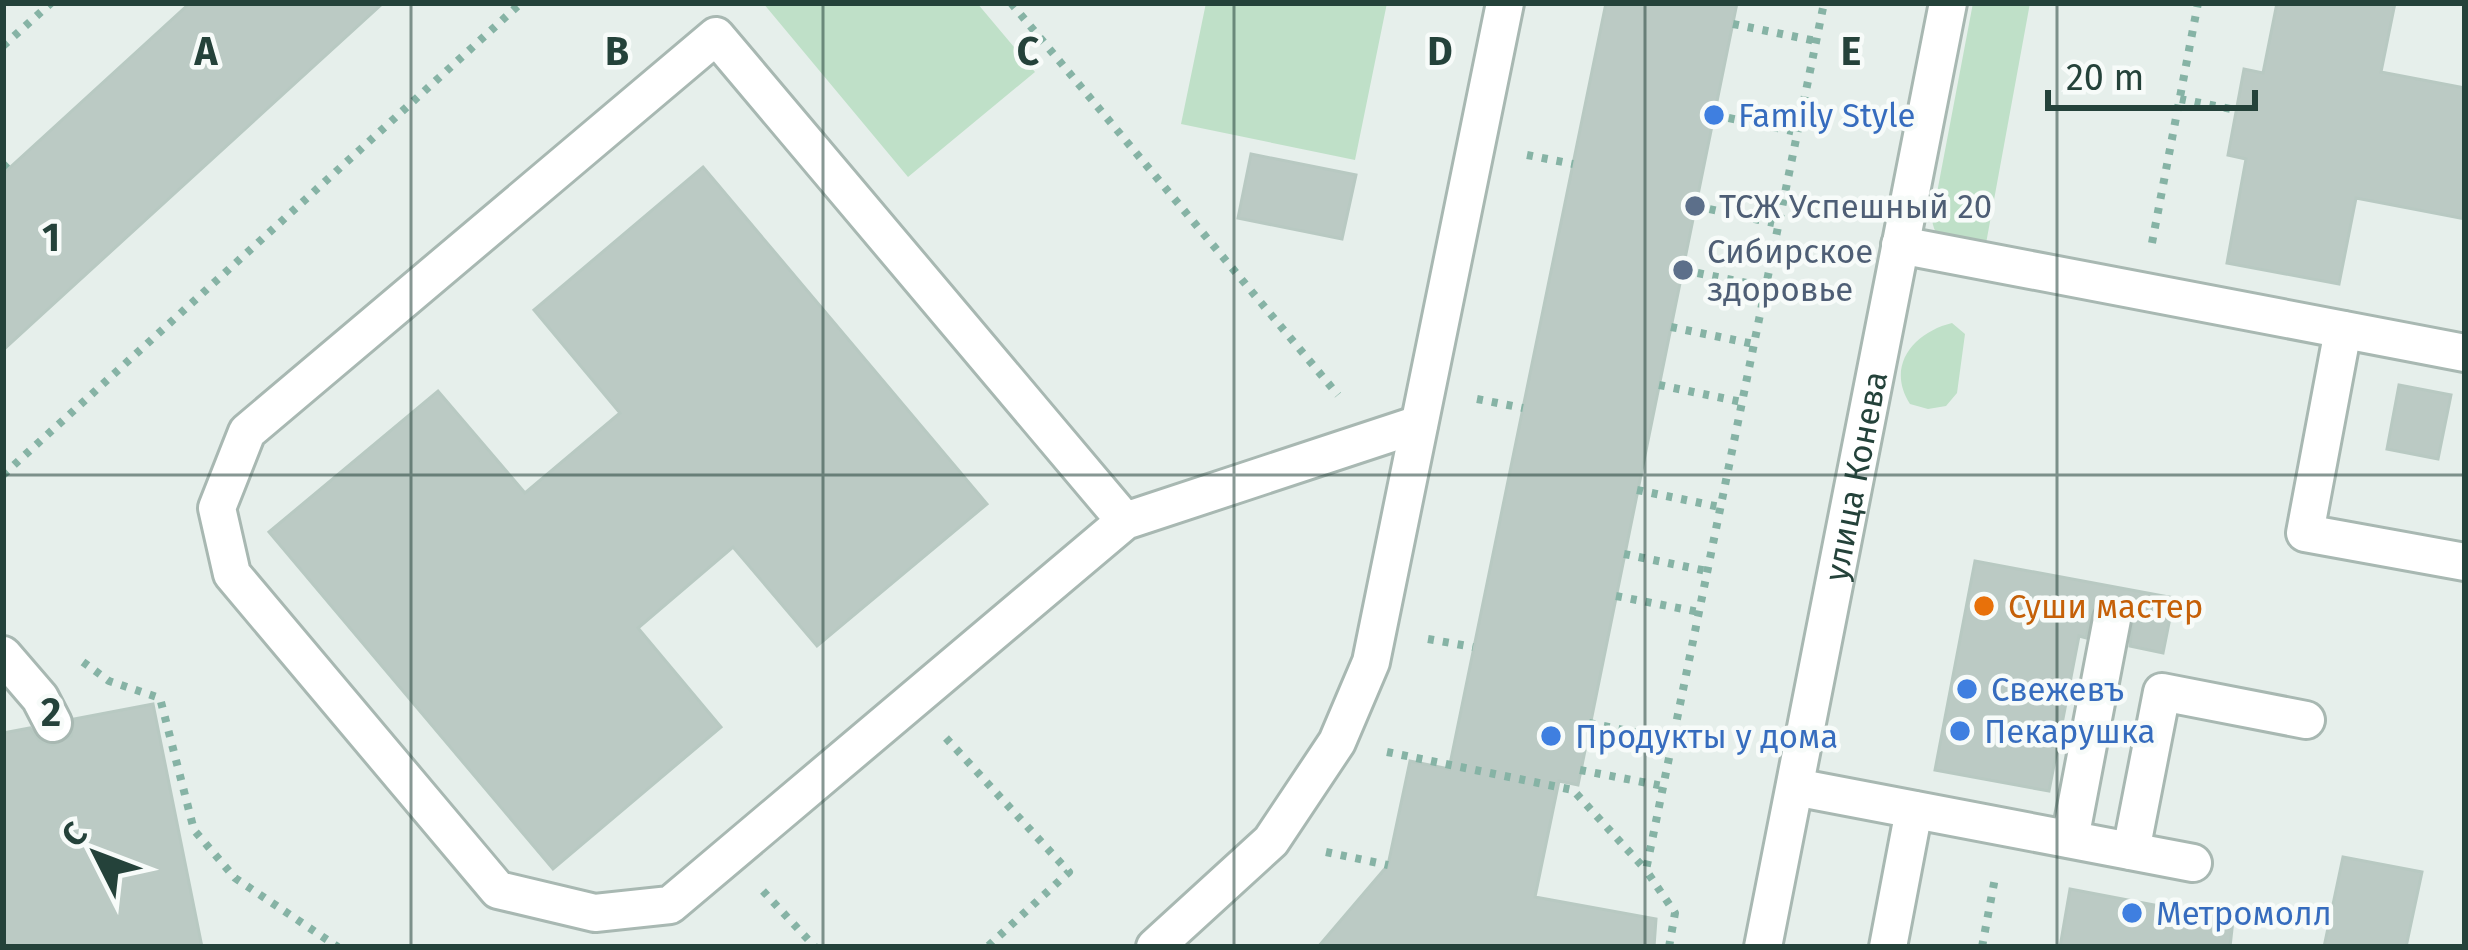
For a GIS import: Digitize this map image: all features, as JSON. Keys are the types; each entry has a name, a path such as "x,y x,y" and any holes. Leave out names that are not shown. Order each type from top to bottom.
{"street":[{"path":"1155,947 1271,841 1337,742 1371,662 1505,3"},
{"name":"улица Конева","path":"1763,947 1948,3"},
{"path":"1125,521 716,36 247,432 217,508 232,574 498,890 595,913 670,905 1125,521 1419,424"},
{"path":"1900,245 2465,353"},
{"path":"2344,330 2306,533 2465,562"},
{"path":"2070,839 2112,619"},
{"path":"3,655 40,698 53,723"},
{"path":"2131,851 2162,692 2306,720"},
{"path":"1795,787 2193,863"},
{"path":"1888,947 1914,810"}],"path":[{"path":"3,46 51,3"},
{"path":"3,475 521,3"},
{"path":"1011,3 1375,439"},
{"path":"1646,870 1824,3"},
{"path":"2142,291 2198,3"},
{"path":"1733,24 1816,41"},
{"path":"2180,99 2236,110"},
{"path":"1714,115 1797,132"},
{"path":"1513,152 1573,164"},
{"path":"1695,206 1778,224"},
{"path":"1683,270 1766,287"},
{"path":"1671,327 1754,344"},
{"path":"1659,386 1742,402"},
{"path":"1463,396 1522,408"},
{"path":"1637,490 1720,507"},
{"path":"1624,554 1707,571"},
{"path":"1616,596 1699,612"},
{"path":"1413,636 1473,647"},
{"path":"74,656 110,681 160,698 194,830 235,878 338,947"},
{"path":"913,700 1069,872 987,947"},
{"path":"1589,723 1672,740"},
{"path":"1337,742 1574,790 1646,870 1675,913 1669,947"},
{"path":"1580,770 1663,786"},
{"path":"1982,947 2005,827"},
{"path":"1333,853 1388,865"},
{"path":"730,854 815,947"}],"green space":[{"path":"763,3 977,3 1035,72 908,177"},
{"path":"1206,3 1387,3 1355,160 1181,124"},
{"path":"1973,3 2030,3 1985,249 1943,240 1932,219"},
{"path":"1952,323 1965,334 1957,393 1946,406 1928,409 1910,404 1901,376 1908,352 1926,334"}],"building":[{"path":"190,3 383,3 3,350 3,174"},
{"path":"1606,3 1737,3 1578,785 1559,781 1535,897 1656,919 1654,947 1318,947 1388,865 1410,761 1449,769"},
{"path":"2277,3 2395,3 2381,72 2465,88 2465,219 2356,198 2339,284 2227,263 2246,159 2228,155 2244,69 2263,73"},
{"path":"1251,154 1356,175 1342,239 1238,218"},
{"path":"703,167 987,504 817,646 733,547 638,628 721,727 553,869 269,532 438,391 525,493 620,413 534,310"},
{"path":"2399,385 2451,395 2438,459 2387,449"},
{"path":"1975,561 2174,598 2163,653 2130,646 2133,613 2126,601 2106,598 2094,605 2086,638 2079,636 2049,791 1935,770"},
{"path":"153,704 202,947 3,947 3,733 30,728 40,741 53,745 71,736 74,719"},
{"path":"2343,857 2422,872 2406,947 2324,947"},
{"path":"2070,889 2233,920 2230,947 2060,947"}],"place":[{"name":"Family Style","path":"1714,115"},
{"name":"ТСЖ Успешный 20","path":"1695,206"},
{"name":"Сибирское здоровье","path":"1683,270"},
{"name":"Суши мастер","path":"1984,606"},
{"name":"Свежевъ","path":"1967,689"},
{"name":"Пекарушка","path":"1960,731"},
{"name":"Продукты у дома","path":"1551,736"},
{"name":"Метромолл","path":"2132,913"}]}
